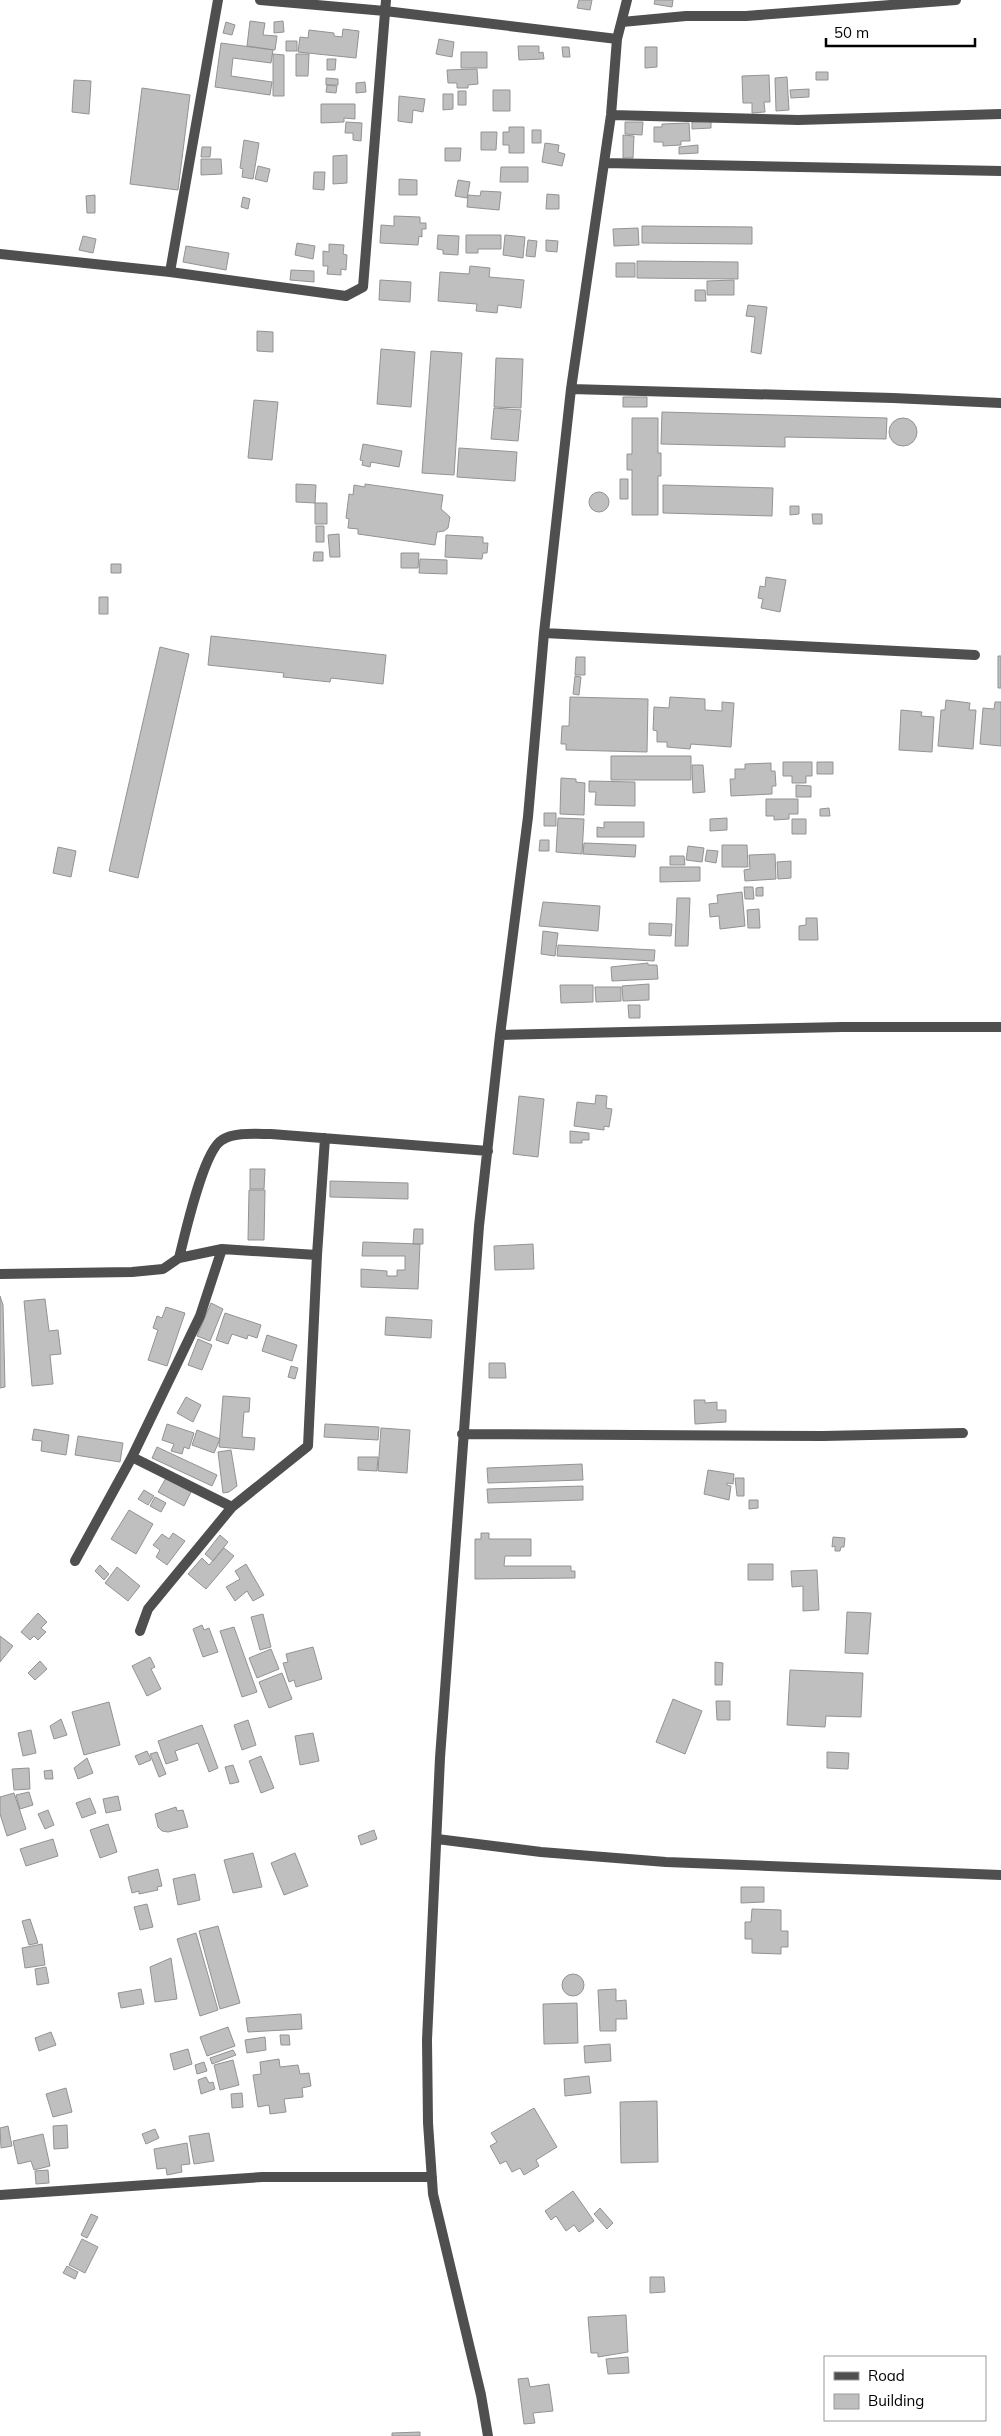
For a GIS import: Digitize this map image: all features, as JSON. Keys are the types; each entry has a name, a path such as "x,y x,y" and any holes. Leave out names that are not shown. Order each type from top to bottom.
{"street":[{"path":"170,272 218,0"},
{"path":"260,0 385,11 618,39"},
{"path":"0,254 170,272 346,296 363,287 386,0"},
{"path":"488,2436 482,2395 433,2194 428,2123 428,2040 440,1758 462,1434 479,1226 500,1035 528,817 544,633 571,389 611,116 618,39 627,0"},
{"path":"622,22 686,16 765,15 956,0"},
{"path":"611,116 798,120 1001,114"},
{"path":"604,164 1001,171"},
{"path":"571,389 1001,403"},
{"path":"544,633 975,655"},
{"path":"500,1035 842,1027 1001,1027"},
{"path":"180,1258 191,1205 212,1151 222,1140 245,1134 325,1138 488,1151"},
{"path":"140,1631 148,1609 232,1507 308,1446 317,1255 325,1138"},
{"path":"0,1274 132,1272 163,1269 180,1258 222,1249 317,1255"},
{"path":"75,1560 132,1457 200,1316 222,1249"},
{"path":"462,1434 823,1436 963,1433"},
{"path":"132,1457 232,1507"},
{"path":"437,1839 541,1852 666,1862 1001,1874"},
{"path":"0,2195 262,2177 432,2177"}],"building":[{"path":"579,0 592,0 590,10 577,8"},
{"path":"655,0 673,0 672,7 654,4"},
{"path":"250,21 265,23 263,35 277,36 275,50 247,46"},
{"path":"283,21 284,32 274,33 274,22"},
{"path":"226,22 235,25 232,35 223,33"},
{"path":"343,29 359,31 356,58 298,52 300,37 308,38 309,30 334,33 334,36 342,37"},
{"path":"439,39 454,42 452,57 436,54"},
{"path":"286,41 297,41 297,51 286,51"},
{"path":"221,43 273,50 271,63 233,58 231,76 272,82 270,95 215,87"},
{"path":"518,46 539,46 539,53 543,52 544,59 519,60"},
{"path":"562,47 569,47 570,57 563,57"},
{"path":"645,47 657,47 657,67 645,68"},
{"path":"461,52 487,52 487,68 461,68"},
{"path":"273,54 284,55 284,96 273,96"},
{"path":"296,54 309,54 308,76 296,76"},
{"path":"327,59 336,59 335,70 327,70"},
{"path":"477,69 478,84 468,85 468,88 457,88 457,83 448,83 447,70"},
{"path":"816,72 828,72 828,80 816,80"},
{"path":"769,75 770,102 764,102 765,112 752,113 752,103 743,103 742,76"},
{"path":"787,77 789,110 776,111 775,78"},
{"path":"326,78 338,79 338,85 326,85"},
{"path":"74,80 91,81 89,114 72,112"},
{"path":"365,82 366,92 356,93 356,83"},
{"path":"327,85 337,86 336,93 326,92"},
{"path":"142,88 190,95 178,190 130,184"},
{"path":"809,89 809,97 791,98 790,90"},
{"path":"493,90 510,90 510,111 493,111"},
{"path":"458,91 466,91 466,105 458,105"},
{"path":"443,94 453,94 453,109 443,110"},
{"path":"399,96 425,99 423,112 413,110 412,123 398,121"},
{"path":"321,104 355,104 355,119 344,118 344,122 321,123"},
{"path":"711,121 711,128 692,129 692,122"},
{"path":"346,122 362,123 361,141 353,140 353,133 345,133"},
{"path":"625,122 643,122 642,135 625,134"},
{"path":"689,123 690,141 681,141 681,145 663,146 663,142 654,142 654,127 662,127 662,124"},
{"path":"509,127 524,127 524,153 509,153 509,145 503,145 503,132 509,132"},
{"path":"532,130 541,130 541,143 532,143"},
{"path":"481,132 497,132 496,150 481,150"},
{"path":"623,135 634,136 633,158 623,158"},
{"path":"244,140 259,143 253,179 242,177 243,169 240,168"},
{"path":"545,143 559,145 558,152 565,154 562,166 542,162"},
{"path":"698,145 698,153 679,154 679,147"},
{"path":"202,147 211,147 210,157 201,157"},
{"path":"445,148 461,148 460,161 445,161"},
{"path":"347,155 347,183 333,184 333,156"},
{"path":"201,159 221,159 222,174 201,175"},
{"path":"258,166 270,169 267,182 255,179"},
{"path":"501,167 528,167 528,182 500,182"},
{"path":"314,172 325,172 324,190 313,189"},
{"path":"399,179 417,180 417,195 399,195"},
{"path":"458,180 470,182 467,198 455,196"},
{"path":"481,191 501,192 499,210 467,207 468,195 480,196"},
{"path":"547,194 559,195 559,209 546,209"},
{"path":"95,195 95,213 87,213 86,196"},
{"path":"243,197 250,199 248,209 241,207"},
{"path":"394,216 420,217 420,223 426,223 426,229 422,229 422,237 419,236 418,245 380,243 381,225 394,226"},
{"path":"642,226 752,227 752,244 642,243"},
{"path":"638,228 639,245 614,246 613,229"},
{"path":"438,235 459,236 458,255 443,254 443,250 437,249"},
{"path":"466,235 501,235 501,249 478,249 478,253 466,253"},
{"path":"505,235 525,237 523,258 503,255"},
{"path":"83,236 96,239 93,253 79,250"},
{"path":"528,240 537,241 535,257 526,256"},
{"path":"546,240 558,241 557,252 546,251"},
{"path":"297,243 315,246 313,259 295,255"},
{"path":"329,244 344,245 343,254 347,255 346,270 341,269 341,275 327,274 328,266 323,266 323,251 329,252"},
{"path":"186,246 229,253 226,270 183,262"},
{"path":"637,261 738,262 738,279 637,278"},
{"path":"616,263 635,263 635,277 616,277"},
{"path":"470,266 490,268 489,277 524,280 521,308 498,305 497,313 476,311 477,304 438,301 440,272 469,274"},
{"path":"291,270 314,271 314,282 290,280"},
{"path":"380,280 411,282 410,302 379,300"},
{"path":"734,280 734,295 707,295 707,281"},
{"path":"695,290 705,290 706,301 695,301"},
{"path":"748,305 767,307 761,354 751,352 755,317 746,316"},
{"path":"257,331 273,332 273,352 257,351"},
{"path":"381,349 415,352 411,407 377,404"},
{"path":"431,351 462,353 454,475 422,473"},
{"path":"496,358 523,359 521,408 494,407"},
{"path":"623,397 647,397 647,407 623,407"},
{"path":"254,400 278,402 272,460 248,458"},
{"path":"494,408 521,410 518,441 491,439"},
{"path":"662,412 887,418 886,439 785,437 785,447 661,444"},
{"path":"632,418 658,418 658,453 661,453 661,476 658,476 658,515 632,515 632,470 627,470 627,454 632,454"},
{"path":"903,418 913,422 917,432 913,442 903,446 893,442 889,432 893,422"},
{"path":"363,444 402,451 399,467 371,462 370,467 362,465 363,461 360,460"},
{"path":"459,448 517,452 515,481 457,477"},
{"path":"620,479 628,479 628,499 620,499"},
{"path":"296,484 316,485 315,503 296,502"},
{"path":"365,484 443,495 441,509 450,517 448,528 437,532 435,545 358,534 358,529 348,528 349,519 346,518 349,494 353,495 354,485 365,487"},
{"path":"663,485 773,488 772,516 663,513"},
{"path":"599,492 606,495 609,502 606,509 599,512 592,509 589,502 592,495"},
{"path":"315,503 327,503 327,524 315,524"},
{"path":"790,506 799,506 799,514 790,515"},
{"path":"812,514 822,514 822,524 813,524"},
{"path":"316,526 324,526 324,542 316,542"},
{"path":"339,534 340,557 330,557 328,535"},
{"path":"446,535 483,537 483,543 488,543 487,553 483,553 482,559 445,557"},
{"path":"314,552 323,552 323,561 313,561"},
{"path":"401,553 419,553 418,568 401,568"},
{"path":"420,559 447,560 447,574 419,573"},
{"path":"111,564 121,564 121,573 111,573"},
{"path":"766,577 786,580 780,612 761,608 763,599 758,598 760,586 765,587"},
{"path":"99,597 108,597 108,614 99,614"},
{"path":"211,636 386,655 383,684 331,678 330,682 283,677 284,673 208,665"},
{"path":"160,647 189,654 138,878 109,871"},
{"path":"998,656 1001,656 1001,688 998,688"},
{"path":"576,657 585,657 585,675 575,675"},
{"path":"575,676 581,677 579,695 573,694"},
{"path":"570,697 648,699 647,752 566,750 566,744 561,744 562,726 569,726"},
{"path":"670,697 705,699 705,710 722,711 722,702 734,703 731,747 691,744 690,749 667,747 667,742 657,742 657,731 653,730 654,707 669,708"},
{"path":"946,700 970,703 969,710 976,710 973,749 938,746 941,710 945,710"},
{"path":"995,702 1001,702 1001,746 980,744 983,708 994,709"},
{"path":"901,710 922,712 921,716 934,717 932,752 899,750"},
{"path":"611,756 691,756 691,780 611,780"},
{"path":"783,762 812,762 812,776 806,776 806,783 792,783 792,776 783,776"},
{"path":"817,762 833,762 833,774 817,774"},
{"path":"771,763 771,771 775,771 776,786 772,786 772,794 731,796 730,779 735,779 735,769 745,769 745,764"},
{"path":"692,765 703,765 705,792 693,793"},
{"path":"561,778 576,779 576,782 585,783 584,815 560,814"},
{"path":"589,781 635,782 635,806 595,805 596,792 589,792"},
{"path":"796,785 811,786 811,797 796,797"},
{"path":"766,799 798,799 798,814 789,814 789,819 774,820 774,816 766,816"},
{"path":"829,808 830,816 820,816 820,809"},
{"path":"544,813 556,813 556,826 544,826"},
{"path":"558,818 584,819 582,854 556,852"},
{"path":"727,818 727,830 710,831 710,819"},
{"path":"792,819 806,819 806,834 792,834"},
{"path":"604,822 644,822 644,837 597,837 597,827 604,828"},
{"path":"540,840 549,840 549,851 539,851"},
{"path":"584,843 636,845 635,857 583,854"},
{"path":"722,845 747,845 748,867 722,867"},
{"path":"688,846 704,848 702,862 686,860"},
{"path":"58,847 76,851 71,877 53,873"},
{"path":"707,850 718,851 716,863 705,861"},
{"path":"775,854 776,879 745,881 744,870 750,869 749,855"},
{"path":"670,856 684,856 685,865 670,865"},
{"path":"791,861 791,878 778,879 777,862"},
{"path":"660,867 700,867 700,881 660,882"},
{"path":"744,887 753,887 754,899 745,899"},
{"path":"763,887 763,896 756,896 756,888"},
{"path":"742,892 745,926 720,929 719,916 710,917 709,904 718,903 717,895"},
{"path":"677,898 690,898 688,946 675,946"},
{"path":"543,902 600,906 598,931 539,926"},
{"path":"759,909 760,928 748,928 747,910"},
{"path":"806,918 817,918 818,940 799,940 799,926 806,925"},
{"path":"649,923 672,924 671,936 649,935"},
{"path":"543,931 558,933 555,956 541,954"},
{"path":"558,945 655,950 654,961 557,956"},
{"path":"648,963 648,965 657,965 658,979 612,981 611,967"},
{"path":"649,984 649,1000 623,1001 622,986"},
{"path":"560,985 593,985 593,1002 561,1003"},
{"path":"595,987 621,987 621,1001 596,1002"},
{"path":"628,1005 640,1005 640,1018 629,1018"},
{"path":"596,1095 607,1096 606,1108 612,1109 609,1127 604,1126 604,1130 574,1126 577,1102 595,1104"},
{"path":"519,1096 544,1099 538,1157 513,1154"},
{"path":"570,1131 589,1133 589,1140 582,1140 582,1143 570,1143"},
{"path":"250,1169 265,1169 264,1189 250,1189"},
{"path":"330,1181 408,1183 408,1199 330,1197"},
{"path":"249,1190 265,1190 264,1240 248,1240"},
{"path":"414,1229 423,1229 423,1244 413,1244"},
{"path":"363,1242 420,1244 418,1289 361,1287 361,1269 387,1271 387,1276 397,1276 397,1270 405,1270 405,1256 362,1256"},
{"path":"533,1244 534,1269 495,1270 494,1246"},
{"path":"0,1296 3,1305 5,1387 0,1388"},
{"path":"45,1299 49,1331 58,1330 61,1354 50,1355 53,1384 32,1386 24,1301"},
{"path":"211,1303 223,1309 210,1341 197,1336"},
{"path":"166,1307 185,1313 167,1366 148,1360 158,1330 153,1328 157,1316 162,1318"},
{"path":"225,1313 261,1325 257,1338 248,1335 247,1339 232,1334 228,1344 216,1340"},
{"path":"386,1317 432,1320 431,1338 385,1335"},
{"path":"267,1335 297,1345 292,1361 262,1351"},
{"path":"198,1339 212,1345 202,1370 188,1365"},
{"path":"489,1363 505,1363 506,1378 489,1378"},
{"path":"291,1366 298,1368 295,1379 288,1377"},
{"path":"223,1396 250,1398 249,1412 244,1412 242,1437 255,1438 254,1450 219,1447"},
{"path":"186,1397 201,1405 193,1422 177,1413"},
{"path":"694,1400 705,1400 705,1403 717,1402 717,1410 726,1410 726,1422 695,1424"},
{"path":"167,1424 194,1433 189,1449 184,1447 182,1454 171,1451 174,1444 162,1440"},
{"path":"325,1424 379,1427 378,1440 324,1437"},
{"path":"381,1428 410,1430 407,1473 378,1471"},
{"path":"34,1429 69,1435 66,1455 41,1451 42,1441 32,1440"},
{"path":"197,1430 220,1439 214,1453 192,1445"},
{"path":"78,1436 123,1443 120,1462 75,1455"},
{"path":"157,1447 217,1475 212,1486 152,1458"},
{"path":"231,1450 237,1486 229,1492 223,1493 218,1452"},
{"path":"358,1457 378,1457 377,1471 358,1470"},
{"path":"582,1464 583,1480 488,1483 487,1468"},
{"path":"708,1470 734,1474 733,1484 727,1483 727,1485 731,1486 729,1500 704,1494"},
{"path":"166,1478 191,1492 184,1506 158,1492"},
{"path":"735,1478 744,1478 744,1496 737,1496"},
{"path":"583,1486 583,1500 488,1503 487,1489"},
{"path":"144,1490 154,1496 148,1505 138,1499"},
{"path":"155,1497 166,1503 161,1512 150,1506"},
{"path":"749,1500 758,1500 758,1508 749,1509"},
{"path":"129,1510 153,1524 136,1554 111,1539"},
{"path":"173,1533 185,1541 167,1565 156,1557 160,1550 153,1545 162,1534 169,1539"},
{"path":"481,1533 489,1533 489,1539 531,1539 531,1556 505,1556 504,1566 571,1566 571,1571 575,1571 575,1578 475,1579 475,1539 481,1539"},
{"path":"220,1535 228,1542 213,1561 205,1554"},
{"path":"833,1537 845,1538 844,1547 841,1547 840,1551 835,1551 835,1546 832,1547"},
{"path":"224,1548 234,1556 206,1589 188,1574 202,1558 209,1565"},
{"path":"246,1564 264,1595 253,1601 247,1591 235,1601 226,1587 240,1579 235,1571"},
{"path":"748,1564 773,1564 773,1580 748,1580"},
{"path":"100,1565 109,1574 104,1580 95,1571"},
{"path":"117,1567 140,1586 128,1601 105,1583"},
{"path":"817,1570 819,1610 803,1611 803,1586 792,1587 791,1571"},
{"path":"847,1612 871,1613 868,1654 845,1653"},
{"path":"38,1613 47,1622 41,1628 46,1632 38,1640 34,1636 30,1640 21,1632"},
{"path":"263,1614 271,1647 260,1650 251,1617"},
{"path":"202,1625 204,1630 209,1628 218,1652 203,1657 193,1629"},
{"path":"234,1627 257,1692 242,1697 220,1631"},
{"path":"0,1636 13,1646 0,1662"},
{"path":"313,1647 322,1679 296,1687 294,1680 289,1682 283,1663 288,1662 286,1654"},
{"path":"271,1649 279,1669 257,1678 249,1658"},
{"path":"150,1657 155,1667 151,1669 161,1689 147,1696 132,1666"},
{"path":"40,1661 47,1669 35,1680 28,1673"},
{"path":"715,1662 723,1663 722,1685 715,1685"},
{"path":"790,1670 863,1673 861,1717 826,1716 825,1727 787,1725"},
{"path":"282,1673 292,1699 269,1708 259,1682"},
{"path":"673,1699 702,1711 685,1754 656,1742"},
{"path":"716,1701 730,1701 730,1720 717,1720"},
{"path":"109,1702 120,1745 84,1755 72,1712"},
{"path":"61,1719 67,1735 54,1739 50,1726"},
{"path":"248,1720 256,1745 242,1750 234,1725"},
{"path":"202,1725 218,1768 209,1772 198,1743 175,1751 178,1760 166,1764 158,1741"},
{"path":"31,1730 36,1753 23,1756 18,1733"},
{"path":"313,1733 319,1761 300,1765 295,1736"},
{"path":"147,1751 151,1760 139,1765 135,1756"},
{"path":"157,1752 166,1774 159,1777 150,1754"},
{"path":"827,1752 849,1753 848,1769 827,1768"},
{"path":"261,1756 274,1788 261,1793 249,1761"},
{"path":"87,1758 93,1773 78,1779 74,1768"},
{"path":"233,1765 239,1782 230,1784 225,1767"},
{"path":"29,1768 30,1789 14,1790 12,1769"},
{"path":"52,1770 53,1779 45,1779 44,1771"},
{"path":"29,1792 33,1805 20,1809 16,1795"},
{"path":"14,1793 26,1829 7,1836 0,1814 0,1797"},
{"path":"118,1796 121,1810 106,1813 103,1799"},
{"path":"90,1798 96,1813 82,1818 76,1803"},
{"path":"176,1807 177,1811 183,1810 188,1827 168,1832 162,1831 158,1827 155,1814"},
{"path":"48,1810 54,1825 45,1829 38,1814"},
{"path":"108,1824 117,1852 100,1858 90,1830"},
{"path":"374,1830 377,1839 361,1845 358,1836"},
{"path":"53,1839 58,1856 26,1866 20,1849"},
{"path":"253,1853 262,1887 233,1893 224,1860"},
{"path":"295,1853 308,1886 284,1895 271,1863"},
{"path":"158,1869 162,1886 157,1887 158,1890 139,1894 139,1891 132,1893 128,1877"},
{"path":"195,1874 200,1900 178,1905 173,1879"},
{"path":"741,1887 764,1887 764,1902 741,1903"},
{"path":"147,1904 153,1927 140,1930 134,1907"},
{"path":"752,1909 781,1910 781,1931 788,1931 788,1947 781,1947 781,1954 752,1953 752,1939 745,1939 745,1922 751,1922"},
{"path":"30,1919 38,1943 29,1945 22,1921"},
{"path":"218,1926 240,2003 220,2009 199,1931"},
{"path":"196,1933 218,2010 200,2016 177,1939"},
{"path":"42,1944 45,1965 25,1968 22,1948"},
{"path":"171,1958 177,1999 155,2002 150,1967"},
{"path":"46,1967 49,1983 37,1985 35,1969"},
{"path":"573,1974 581,1977 584,1985 581,1993 573,1996 565,1993 562,1985 565,1977"},
{"path":"141,1989 144,2004 121,2008 118,1993"},
{"path":"616,1989 616,2001 626,2000 627,2019 616,2019 616,2031 600,2031 598,1990"},
{"path":"577,2003 578,2043 544,2044 543,2004"},
{"path":"301,2014 302,2029 248,2032 246,2018"},
{"path":"228,2027 235,2046 207,2056 200,2037"},
{"path":"51,2032 56,2045 39,2051 35,2038"},
{"path":"280,2035 289,2035 290,2045 281,2045"},
{"path":"265,2037 266,2050 247,2053 245,2040"},
{"path":"610,2044 611,2061 585,2063 584,2046"},
{"path":"188,2049 192,2064 174,2070 170,2054"},
{"path":"233,2050 236,2055 212,2064 210,2058"},
{"path":"279,2059 280,2067 298,2065 300,2074 309,2073 311,2086 302,2088 303,2097 284,2099 286,2112 270,2114 269,2105 258,2107 253,2075 261,2074 260,2062"},
{"path":"233,2060 239,2085 220,2090 214,2065"},
{"path":"204,2062 207,2071 197,2074 195,2065"},
{"path":"589,2076 591,2093 565,2096 564,2079"},
{"path":"206,2077 209,2083 213,2082 215,2089 201,2094 198,2080"},
{"path":"66,2088 72,2112 53,2117 46,2094"},
{"path":"242,2093 243,2107 232,2108 231,2094"},
{"path":"657,2101 658,2162 621,2163 620,2102"},
{"path":"534,2108 557,2147 536,2160 539,2166 524,2175 520,2168 512,2172 506,2161 500,2164 490,2146 497,2142 491,2133"},
{"path":"67,2125 68,2148 54,2149 53,2126"},
{"path":"8,2126 12,2146 1,2148 0,2128"},
{"path":"155,2129 159,2138 146,2144 142,2134"},
{"path":"209,2133 214,2161 194,2164 189,2136"},
{"path":"43,2134 50,2166 34,2170 31,2161 18,2164 13,2141"},
{"path":"187,2143 190,2164 181,2165 182,2172 167,2175 166,2168 157,2169 154,2149"},
{"path":"48,2170 49,2183 36,2184 35,2171"},
{"path":"573,2191 594,2221 579,2232 574,2225 566,2231 556,2216 551,2220 545,2211"},
{"path":"600,2208 613,2223 607,2229 594,2214"},
{"path":"91,2214 98,2217 87,2238 81,2235"},
{"path":"82,2239 98,2247 85,2273 69,2265"},
{"path":"67,2266 78,2272 75,2279 63,2273"},
{"path":"650,2277 664,2277 665,2292 650,2293"},
{"path":"626,2315 628,2352 598,2357 598,2353 591,2353 588,2317"},
{"path":"628,2357 629,2373 608,2374 606,2359"},
{"path":"528,2378 530,2387 549,2384 553,2411 533,2413 535,2423 524,2424 518,2379"},
{"path":"420,2432 420,2436 392,2436 392,2433"}]}
